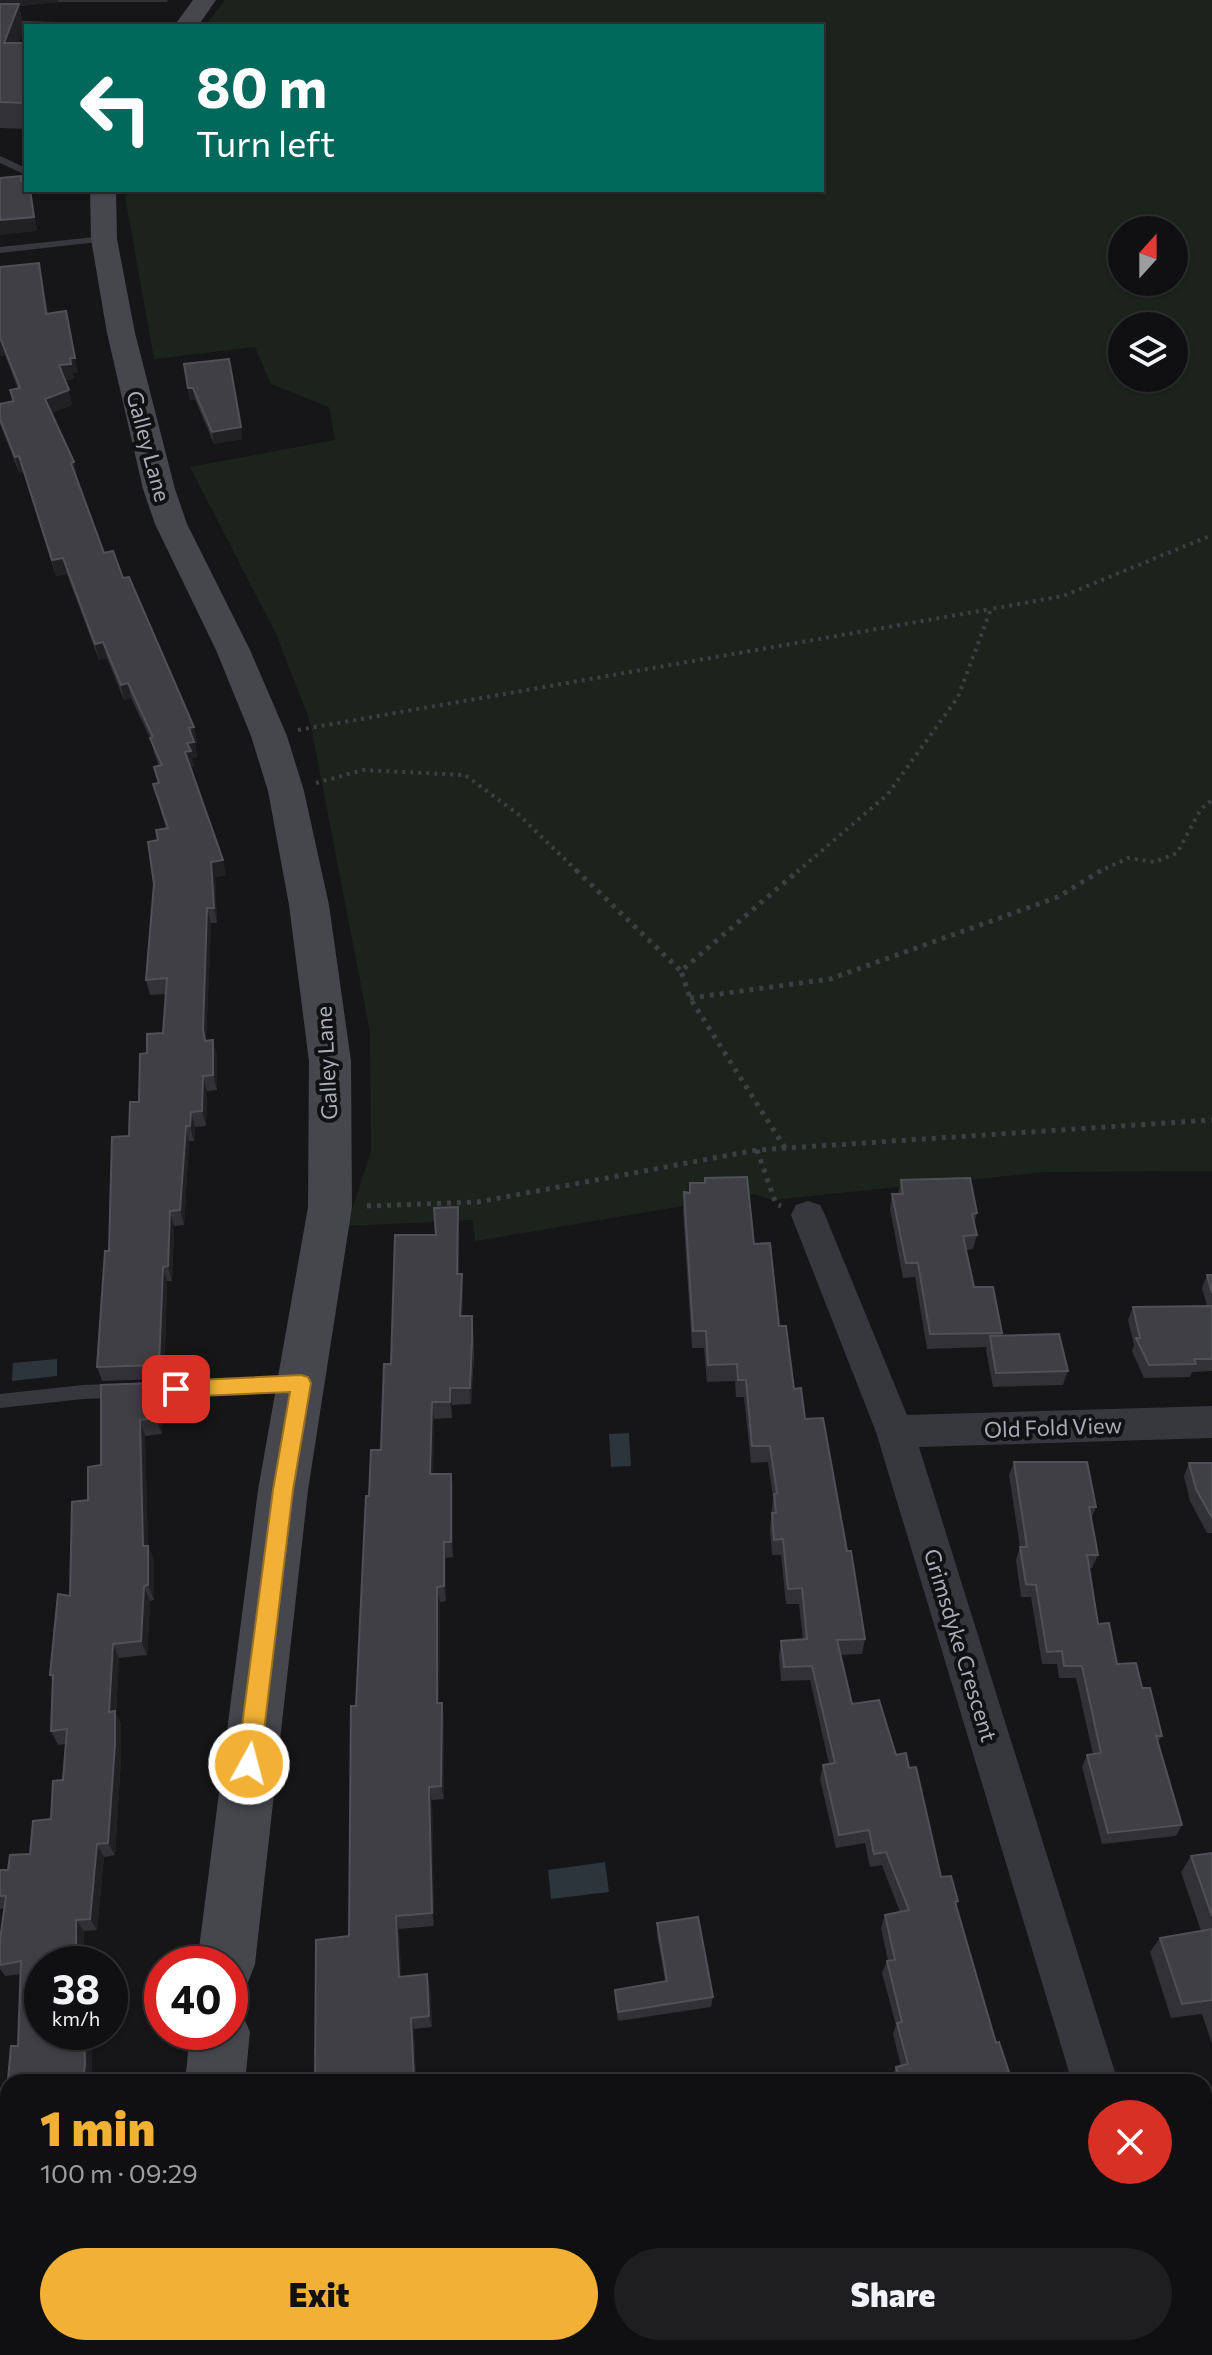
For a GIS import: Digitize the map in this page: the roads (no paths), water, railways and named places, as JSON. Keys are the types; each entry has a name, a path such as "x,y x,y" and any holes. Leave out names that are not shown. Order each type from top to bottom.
{"street":[{"path":"187,24 205,0"},
{"name":"Galley Lane","path":"103,192 104,239 121,333 159,489 171,524 233,650 269,736 297,838 327,1019 330,1061 330,1207 281,1505 228,1946"},
{"name":"Grimsdyke Crescent","path":"808,1215 895,1432 1093,2074"},
{"name":"Old Fold View","path":"895,1432 1212,1422"},
{"path":"216,2074 218,2050"}],"lane":[{"path":"0,23 27,24"},
{"path":"0,159 24,171"},
{"path":"0,250 104,239"},
{"path":"0,1401 83,1392 301,1383"}]}
